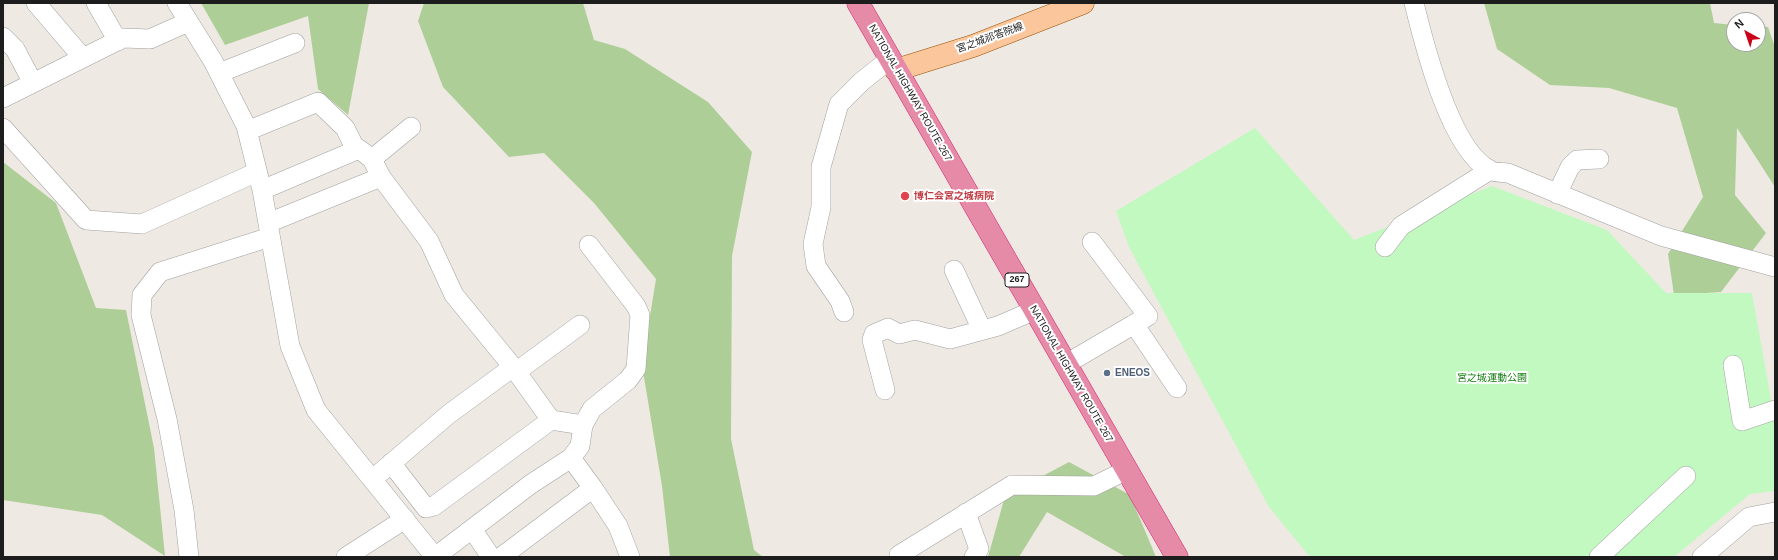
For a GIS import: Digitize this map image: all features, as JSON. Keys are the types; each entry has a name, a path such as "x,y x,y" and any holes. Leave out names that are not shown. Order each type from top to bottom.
{"highway":[{"name":"NATIONAL HIGHWAY ROUTE 267","path":"858,3 1177,557"}],"main road":[{"name":"宮之城祁答院線","path":"893,64 973,46 1080,4"}],"street":[{"path":"36,3 83,58"},
{"path":"96,3 118,41"},
{"path":"177,3 219,73 247,131 262,190 290,346 316,410 435,557 531,484 571,458 580,446 583,424 592,410 628,380 636,369 640,315 636,306 589,245"},
{"path":"1414,3 1426,52 1454,128 1467,151 1490,170 1508,173 1660,236 1775,267"},
{"path":"3,98 123,38 150,39 188,22"},
{"path":"3,37 15,49 33,83"},
{"path":"219,73 295,43"},
{"path":"844,312 840,301 816,266 813,244 821,207 821,167 839,104 861,82 893,64"},
{"path":"247,131 318,102 345,128 429,241 454,295 514,369 551,420"},
{"path":"262,190 364,155 410,127"},
{"path":"3,128 86,220 142,224 257,172"},
{"path":"1557,194 1570,167 1578,160 1599,159"},
{"path":"1384,247 1401,226 1490,170"},
{"path":"189,557 184,510 167,419 141,315 142,295 160,272 269,230 381,177"},
{"path":"1066,364 1148,316 1092,242"},
{"path":"954,270 982,330"},
{"path":"885,390 872,340 874,334 885,321 899,334 916,330 950,338 998,326 1035,310"},
{"path":"1134,324 1177,388"},
{"path":"372,479 449,414 580,325"},
{"path":"1732,365 1742,421 1775,410"},
{"path":"391,463 426,508 434,506 551,420 583,424"},
{"path":"571,458 618,526 630,557"},
{"path":"899,555 1012,485 1094,486 1127,470"},
{"path":"1596,554 1686,476"},
{"path":"501,557 593,488"},
{"path":"1702,557 1749,517 1775,512"},
{"path":"966,513 979,549 974,557"},
{"path":"346,557 405,519"},
{"path":"472,529 491,557"}],"green space":[{"path":"201,3 369,3 348,115 318,89 308,16 225,45"},
{"path":"424,3 583,3 594,40 625,49 708,102 752,152 732,256 731,439 754,550 763,557 670,557 662,486 642,365 656,279 594,203 544,153 509,157 443,87 418,21"},
{"path":"1484,3 1710,3 1714,23 1726,24 1726,52 1766,52 1766,27 1768,27 1775,47 1775,187 1737,128 1735,195 1766,233 1721,292 1674,295 1668,254 1703,197 1677,108 1609,88 1550,85 1497,49"},
{"name":"宮之城運動公園","path":"1255,128 1354,240 1492,186 1607,230 1666,293 1752,293 1775,422 1775,491 1750,494 1674,557 1310,557 1269,507 1129,247 1116,211"},
{"path":"3,162 56,203 96,308 126,310 154,448 165,556 102,515 3,500"},
{"path":"1069,462 1130,495 1156,557 1126,557 1047,512 1019,557 988,557 1005,496"}],"place":[{"name":"博仁会宮之城病院","path":"905,196"},
{"name":"ENEOS","path":"1107,373"}]}
